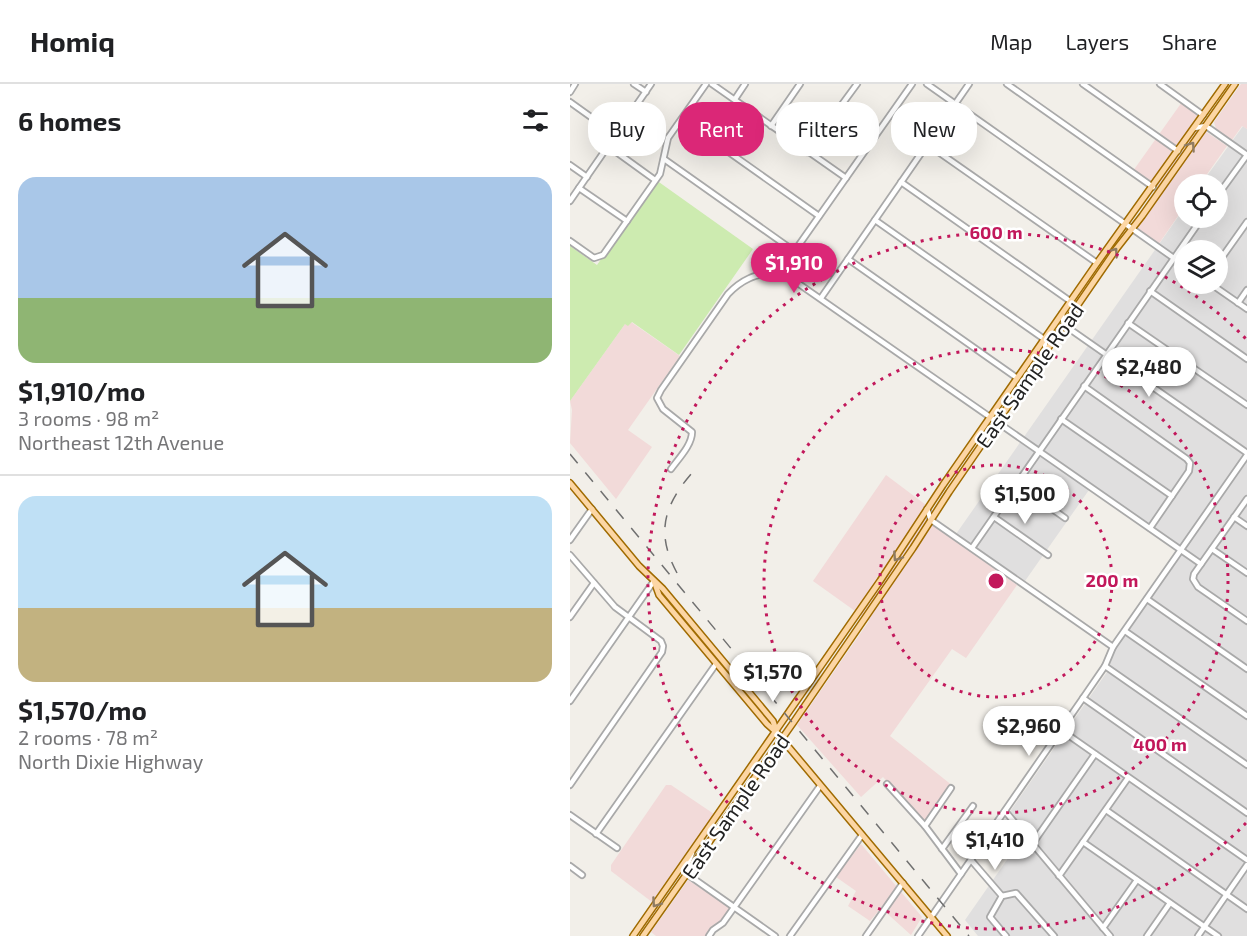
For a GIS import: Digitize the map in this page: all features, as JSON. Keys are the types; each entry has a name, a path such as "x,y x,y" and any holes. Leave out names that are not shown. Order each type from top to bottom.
{"main road":[{"name":"East Sample Road","path":"633,936 776,732 1096,262 1153,187 1225,84"},
{"name":"East Sample Road","path":"643,936 782,739 1046,350 1235,84"},
{"path":"570,483 639,566 663,589 773,721 776,732"},
{"path":"921,518 924,530"},
{"path":"654,581 659,595 946,936"},
{"path":"848,627 849,641"},
{"path":"669,899 681,875 680,870"}],"street":[{"path":"570,92 575,84"},
{"path":"634,84 646,92"},
{"path":"639,102 651,84"},
{"path":"694,102 706,84"},
{"path":"712,84 776,130"},
{"path":"735,99 745,84"},
{"path":"771,126 800,84"},
{"path":"844,102 857,84"},
{"path":"671,469 692,437 692,432 663,409 657,398 661,390 737,284 749,277 782,269 912,84"},
{"path":"927,84 952,102"},
{"path":"956,102 969,84"},
{"path":"1007,84 1153,187"},
{"path":"1083,84 1178,151"},
{"path":"1160,84 1203,115"},
{"path":"570,102 588,115"},
{"path":"977,119 1173,258"},
{"path":"570,241 594,258 603,255 656,180 662,168 668,138 678,124"},
{"path":"1194,128 1206,126 1247,155 1228,181"},
{"path":"570,201 601,156"},
{"path":"622,156 656,180"},
{"path":"734,156 819,216"},
{"path":"813,156 846,178"},
{"path":"821,298 919,156"},
{"path":"944,156 1096,262"},
{"path":"664,159 794,251"},
{"path":"570,165 587,177"},
{"path":"901,182 1070,301"},
{"path":"579,188 627,221"},
{"path":"874,220 1044,339 1046,350"},
{"path":"1228,249 1247,222"},
{"path":"972,548 1195,228"},
{"path":"848,259 1017,378"},
{"path":"782,269 800,284 1201,564"},
{"path":"1238,303 1247,290"},
{"path":"1150,291 1247,359"},
{"path":"1225,294 1247,309"},
{"path":"918,936 1105,666 1113,647 1247,454 1064,325 1062,313"},
{"path":"1128,323 1247,405"},
{"path":"1084,386 1190,463 1189,471 1150,528"},
{"path":"1061,419 1172,496"},
{"path":"1017,484 1065,518"},
{"path":"1247,499 1194,574 1194,583 1247,621"},
{"path":"570,540 592,509"},
{"path":"927,509 931,520 1113,647"},
{"path":"994,517 1048,555"},
{"path":"1234,517 1247,526"},
{"path":"1212,549 1247,573"},
{"path":"570,555 615,607 661,641 663,646 662,652 570,785"},
{"path":"570,701 654,581"},
{"path":"570,617 594,583"},
{"path":"1147,599 1247,669"},
{"path":"1125,631 1247,717"},
{"path":"596,834 716,664"},
{"path":"1105,666 1247,765"},
{"path":"1083,698 1247,813"},
{"path":"1061,730 1247,860"},
{"path":"1033,843 1095,754"},
{"path":"1059,876 1128,778"},
{"path":"887,784 925,826 961,874"},
{"path":"709,936 713,930 723,924 735,908 820,786"},
{"path":"925,826 951,788"},
{"path":"942,849 973,806"},
{"path":"1106,810 1247,909"},
{"path":"1005,811 1110,936"},
{"path":"570,815 617,848"},
{"path":"952,836 961,842 971,831 985,841"},
{"path":"790,936 862,835"},
{"path":"1083,842 1218,936"},
{"path":"693,851 687,866 687,874 775,936"},
{"path":"971,860 1002,896"},
{"path":"570,866 582,875"},
{"path":"1198,936 1247,866"},
{"path":"1103,928 1137,880"},
{"path":"866,936 903,883"},
{"path":"1006,936 990,917 1002,896 1016,893 1054,936"},
{"path":"1148,936 1170,903"}],"shaded area":[{"path":"1241,84 1247,84 1247,129 1242,126 1232,140 1216,129 1214,122"},
{"path":"1182,102 1199,114 1193,123 1227,146 1207,174 1174,174 1174,222 1158,245 1135,228 1162,191 1133,171"},
{"path":"1243,126 1247,129 1247,936 978,936 965,920 1011,854 995,833 1107,672 1115,650 1113,642 1176,551 1089,490 1025,581 956,534 1174,223 1174,228 1228,228 1228,174 1208,174"},
{"path":"631,322 680,356 628,430 652,447 616,499 570,443 572,410 570,401 625,324"},
{"path":"886,475 926,505 936,527 1017,585 966,658 952,649 890,736 953,786 924,823 883,777 861,797 797,725 869,621 813,581"},
{"path":"666,785 671,785 714,814 652,902 611,871 611,865"},
{"path":"861,844 922,917 911,935 881,908 870,921 848,906 856,891 836,877"},
{"path":"688,880 731,908 720,924 712,928 706,936 656,936 651,932"}],"green space":[{"path":"656,180 753,249 679,355 632,322 628,326 625,324 570,401 570,246 597,265"}],"railway":[{"path":"570,454 969,936"},
{"path":"677,573 666,546 666,521 674,498 691,474"}]}
